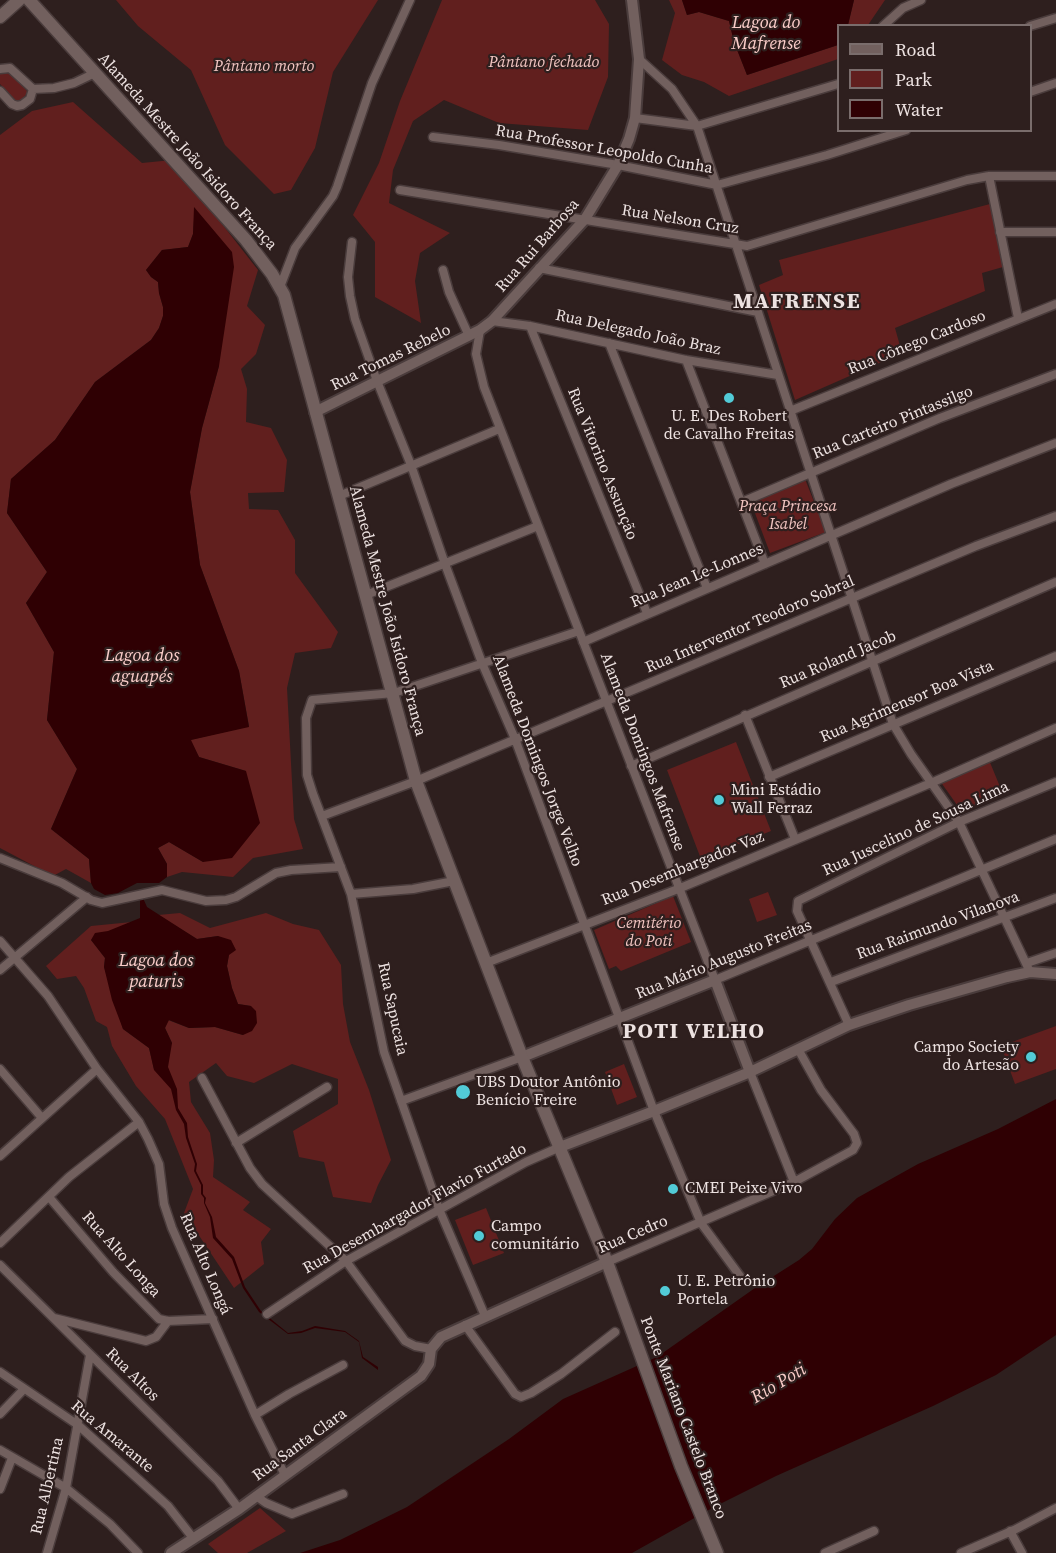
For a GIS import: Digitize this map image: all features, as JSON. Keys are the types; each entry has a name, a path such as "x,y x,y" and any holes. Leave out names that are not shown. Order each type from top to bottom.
{"main road":[{"path":"0,17 19,0"},
{"name":"Alameda Mestre João Isidoro França","path":"29,0 246,240 280,286 293,323 315,412 417,781 522,1057 619,1294"},
{"name":"Ponte Mariano Castelo Branco","path":"619,1294 681,1466 717,1553"}],"street":[{"path":"280,286 295,248 337,187 372,83 410,0"},
{"name":"Rua Rui Barbosa","path":"480,330 492,321 585,219 618,165 629,139 634,118 639,59 632,0"},
{"path":"884,24 904,4 921,0"},
{"path":"1032,25 1056,18"},
{"path":"639,59 672,89 697,126 893,724 959,822 1028,968 1056,953"},
{"path":"0,69 10,68 33,89 54,88 74,83 95,73"},
{"path":"634,118 697,126 837,84"},
{"path":"1032,91 1056,84"},
{"path":"0,91 15,106 22,105 30,99 33,89"},
{"name":"Rua Professor Leopoldo Cunha","path":"433,137 618,165 717,185 827,155 900,132"},
{"path":"989,176 1017,318"},
{"name":"Rua Nelson Cruz","path":"400,190 747,246 768,242 942,186 989,176 1056,176"},
{"path":"1000,232 1056,232"},
{"name":"Alameda Domingos Jorge Velho","path":"352,242 349,259 350,296 355,319 376,381 411,465 482,663 515,740 654,1111 701,1223 740,1276"},
{"path":"539,268 758,312"},
{"path":"443,270 449,292 469,336"},
{"name":"Rua Cônego Cardoso","path":"790,411 1056,304"},
{"name":"Rua Delegado João Braz","path":"492,321 530,326 686,360 778,375"},
{"name":"Rua Vitorino Assunção","path":"530,326 646,614"},
{"name":"Rua Tomas Rebelo","path":"315,412 480,330"},
{"name":"Alameda Domingos Mafrense","path":"480,330 476,354 478,370 499,429 794,1182"},
{"path":"609,343 707,588"},
{"path":"686,360 765,564"},
{"name":"Rua Carteiro Pintassilgo","path":"742,502 940,418 1056,374"},
{"path":"339,496 499,429"},
{"name":"Rua Jean Le-Lonnes","path":"583,642 1056,442"},
{"name":"Rua Interventor Teodoro Sobral","path":"322,816 417,781 976,546 1056,516"},
{"path":"366,595 538,526"},
{"name":"Rua Roland Jacob","path":"631,766 1056,582"},
{"path":"394,693 579,631"},
{"name":"Rua Agrimensor Boa Vista","path":"769,777 1056,656"},
{"name":"Rua Sapucaia","path":"394,693 312,700 305,726 307,775 351,894 384,1052 439,1209 485,1316"},
{"path":"745,716 795,839"},
{"name":"Rua Desembargador Vaz","path":"486,963 678,889 1056,728"},
{"name":"Rua Juscelino de Sousa Lima","path":"812,941 797,911 797,904 802,898 959,822 1056,782"},
{"name":"Rua Mário Augusto Freitas","path":"401,1101 522,1057 715,980 1056,839"},
{"path":"0,858 62,883 96,902 108,903 162,890 216,902 236,897 276,873 341,867"},
{"path":"351,894 413,889 454,881"},
{"path":"0,970 87,897"},
{"name":"Rua Raimundo Vilanova","path":"831,982 1056,898"},
{"name":"Rua Alto Longá","path":"0,941 48,996 97,1069 139,1122 159,1164 168,1216 255,1415 285,1475"},
{"path":"812,941 849,1025"},
{"name":"Rua Desembargador Flavio Furtado","path":"267,1314 346,1261 526,1162 560,1147 750,1072 849,1025 1028,968 1056,974"},
{"name":"Rua Cedro","path":"431,1349 441,1337 465,1325 794,1182 853,1150 857,1143 854,1134 821,1090 798,1049"},
{"path":"0,1069 42,1118"},
{"path":"0,1156 97,1069"},
{"path":"202,1078 250,1168 262,1184 346,1261 405,1341 415,1346 431,1349"},
{"path":"236,1143 327,1087"},
{"path":"0,1243 26,1221 69,1178 139,1122"},
{"name":"Rua Alto Longa","path":"49,1197 127,1286 159,1318 168,1321"},
{"name":"Rua Altos","path":"0,1265 218,1481 239,1509"},
{"path":"54,1318 146,1341 156,1337 168,1321 213,1319"},
{"path":"465,1325 515,1394 521,1396 531,1393 561,1374 615,1332"},
{"name":"Rua Santa Clara","path":"171,1553 239,1509 421,1376 429,1364 431,1349"},
{"name":"Rua Albertina","path":"47,1553 66,1488 90,1355"},
{"path":"255,1415 288,1394 343,1365"},
{"name":"Rua Amarante","path":"0,1372 78,1425 168,1506 193,1538"},
{"path":"0,1414 24,1389"},
{"path":"0,1450 66,1488 116,1529 138,1553"},
{"path":"0,1489 12,1458"},
{"path":"256,1496 292,1514 343,1494"},
{"path":"961,1553 1056,1508"},
{"path":"825,1553 874,1531"},
{"path":"1010,1531 1022,1553"}],"green space":[{"name":"Pântano morto","path":"116,0 378,0 333,72 315,148 291,190 274,194 225,145 191,70 138,26"},
{"name":"Pântano fechado","path":"442,0 595,0 609,24 608,77 588,130 499,123 444,100 413,121 393,170 389,203 450,233 420,253 415,281 421,323 375,297 375,242 353,215 379,163 400,101"},
{"path":"669,0 682,0 687,15 699,12 729,21 734,42 747,75 837,45 837,59 729,96 704,82 682,75 662,60 675,13"},
{"path":"854,0 885,0 869,24 848,24"},
{"path":"8,70 28,92 21,101 17,102 0,84 0,73"},
{"path":"73,102 142,163 172,160 258,270 247,306 265,325 256,354 241,369 247,389 246,422 271,428 287,460 284,492 248,493 249,509 278,510 295,540 295,573 338,632 331,648 295,653 287,688 294,819 303,849 253,858 233,877 182,872 167,877 167,864 158,848 169,842 203,862 246,771 199,757 190,740 249,726 239,671 200,565 190,492 202,428 219,366 195,208 193,234 188,247 162,250 146,270 158,282 163,307 159,328 151,340 95,382 55,440 11,479 7,513 47,572 26,603 54,652 47,720 77,769 51,829 89,859 91,883 66,869 53,876 0,848 0,135 32,111"},
{"path":"990,204 1003,267 982,273 985,291 895,328 902,353 795,400 759,285 783,275 779,260"},
{"name":"Praça Princesa Isabel","path":"805,479 826,532 770,553 750,500"},
{"name":"Mini Estádio Wall Ferraz","path":"736,742 771,831 701,859 667,770"},
{"path":"989,760 1003,794 962,812 940,781"},
{"path":"768,892 777,915 757,922 749,899"},
{"name":"Cemitério do Poti","path":"673,896 691,942 621,971 616,966 609,969 594,930"},
{"path":"180,913 210,928 266,913 293,924 319,930 341,965 343,1004 350,1042 369,1090 391,1160 371,1203 333,1197 324,1162 299,1157 293,1131 338,1104 338,1079 292,1064 254,1083 227,1076 216,1063 189,1082 191,1102 210,1133 214,1160 213,1177 250,1202 243,1210 271,1229 261,1242 264,1264 234,1288 184,1213 193,1189 165,1119 136,1086 112,1046 107,1027 96,1021 84,988 76,976 57,979 46,966 91,926 132,922 91,940 105,958 104,967 123,1029 149,1048 154,1069 172,1043 165,1028 168,1020 189,1028 215,1027 243,1035 251,1006 238,1004 227,966 229,954 218,936 197,939 158,915"},
{"name":"Campo Society do Artesão","path":"1056,1026 1056,1069 1015,1084 1001,1046"},
{"path":"624,1064 637,1097 617,1105 605,1072"},
{"name":"Campo comunitário","path":"486,1208 504,1253 473,1265 455,1220"},
{"path":"260,1508 286,1531 247,1553 218,1553 208,1544"}],"water":[{"name":"Lagoa do Mafrense","path":"682,0 854,0 848,24 837,24 837,45 747,75 734,42 729,21 699,12 687,15"},
{"name":"Lagoa dos aguapés","path":"194,207 232,252 234,267 219,366 202,428 190,492 200,565 239,671 249,727 191,740 199,757 246,771 260,823 232,858 203,862 169,842 158,848 167,864 167,877 159,883 137,883 118,893 105,895 94,889 91,883 89,859 51,829 77,769 47,720 54,652 26,603 47,572 7,513 11,479 55,440 95,382 151,340 159,328 163,307 158,282 146,270 162,250 188,247 193,234"},
{"name":"Lagoa dos paturis","path":"143,898 147,907 197,939 218,936 231,940 236,950 229,955 227,966 232,988 238,1004 251,1006 256,1011 257,1023 252,1031 243,1035 215,1027 189,1028 169,1020 165,1028 172,1043 168,1067 177,1089 178,1108 187,1123 188,1137 197,1164 196,1171 203,1185 205,1203 212,1217 216,1237 234,1257 245,1287 261,1311 288,1333 315,1326 345,1331 359,1341 363,1357 378,1367 378,1370 362,1358 359,1342 345,1332 315,1328 301,1333 288,1334 259,1312 243,1288 232,1259 213,1238 210,1217 201,1194 201,1185 194,1171 195,1164 184,1124 176,1110 171,1089 154,1070 149,1048 123,1029 112,1000 104,967 105,958 91,940 95,933 108,931 140,918 140,900"},
{"name":"Rio Poti","path":"1056,1099 1056,1335 996,1375 933,1406 776,1476 714,1507 632,1553 300,1553 340,1540 407,1507 509,1439 563,1399 657,1357 799,1260 812,1249 835,1219 857,1198 918,1164 998,1129"}],"place":[{"name":"U. E. Des Robert de Cavalho Freitas","path":"729,398"},
{"name":"Mini Estádio Wall Ferraz","path":"719,800"},
{"name":"Campo Society do Artesão","path":"1031,1057"},
{"name":"UBS Doutor Antônio Benício Freire","path":"463,1092"},
{"name":"CMEI Peixe Vivo","path":"673,1189"},
{"name":"Campo comunitário","path":"479,1236"},
{"name":"U. E. Petrônio Portela","path":"665,1291"}],"district":[{"name":"MAFRENSE","path":"797,302"},
{"name":"POTI VELHO","path":"694,1032"}]}
